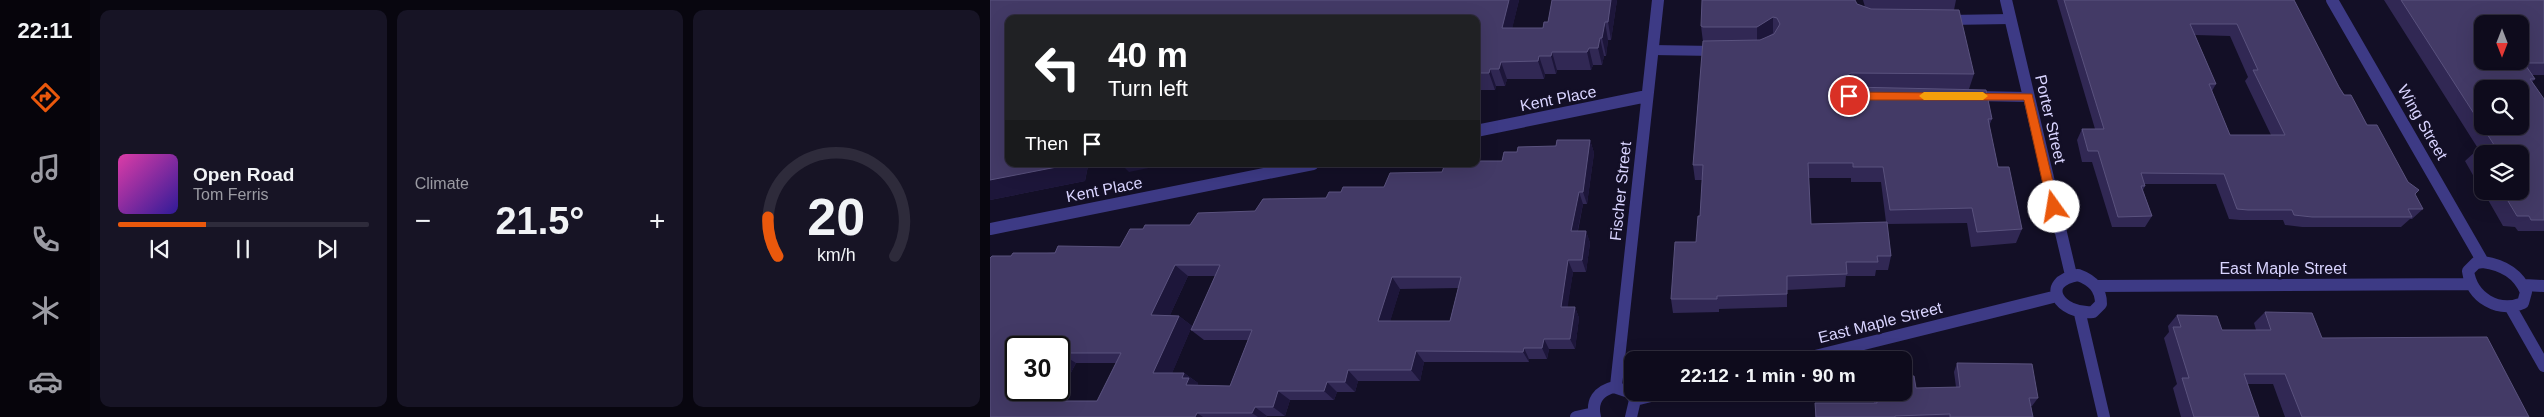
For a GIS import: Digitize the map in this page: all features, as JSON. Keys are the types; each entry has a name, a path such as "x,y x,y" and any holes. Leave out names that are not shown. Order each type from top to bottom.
{"street":[{"name":"Fischer Street","path":"1616,386 1658,0"},
{"name":"Porter Street","path":"2006,0 2071,276"},
{"name":"Wing Street","path":"2332,0 2483,262"},
{"name":"Kent Place","path":"1480,130 1647,96"},
{"name":"Kent Place","path":"990,229 1298,167"},
{"path":"2483,262 2492,263 2511,271 2524,285 2526,298 2518,306 2511,308 2502,307 2483,298 2470,284 2468,271 2476,263 2483,262"},
{"path":"2065,277 2085,277 2097,286 2100,292 2101,304 2093,312 2080,314 2066,308 2057,296 2057,285 2065,277"},
{"name":"East Maple Street","path":"2097,286 2470,284"},
{"path":"2524,285 2544,286"},
{"name":"East Maple Street","path":"1834,351 2057,296"},
{"path":"2511,308 2544,366"},
{"path":"2080,314 2104,417"},
{"path":"1576,417 1594,415 1595,400 1598,395 1610,387 1616,386 1624,389"},
{"path":"1631,417 1635,401"}],"lane":[{"path":"1942,20 2010,19"},
{"path":"1652,50 1726,51"},
{"path":"1962,96 2028,97"}],"building":[{"path":"990,0 1509,0 1502,28 1543,28 1544,22 1548,22 1552,0 1611,0 1608,22 1605,22 1598,48 1589,48 1587,52 1552,52 1551,56 1539,56 1538,61 1501,62 1499,69 1490,69 1489,73 1480,73 1480,15 1005,15 1005,167 1057,167 990,180"},
{"path":"1702,0 1855,0 1857,4 1871,9 1959,10 1974,74 1851,73 1845,76 1845,83 1851,87 1986,90 1992,119 1988,119 1998,167 2009,167 2022,229 1977,232 1972,208 1890,210 1883,167 1853,167 1853,163 1808,163 1811,224 1887,222 1891,256 1877,256 1878,262 1846,262 1847,274 1787,276 1787,294 1717,296 1717,299 1671,299 1675,242 1696,242 1698,216 1700,216 1703,165 1693,165 1703,41 1760,40 1774,34 1780,24 1777,18 1773,17 1757,27 1703,27 1701,26"},
{"path":"2064,0 2294,0 2339,87 2344,95 2351,95 2367,125 2377,125 2408,182 2419,190 2415,194 2423,209 2408,209 2412,217 2312,217 2294,215 2292,210 2237,209 2224,174 2141,173 2145,186 2141,186 2152,216 2118,217 2098,151 2088,151 2082,129 2104,129","holes":["2190,24 2237,24 2258,70 2253,70 2285,135 2230,135 2209,84 2216,84"]},
{"path":"2401,0 2544,0 2544,63 2529,63 2529,15 2474,15 2474,70 2529,70 2535,79 2530,79 2544,99 2544,220 2531,220 2529,216 2517,216 2507,200 2529,200 2529,145 2494,145 2488,135 2529,135 2529,80 2474,80 2474,114"},
{"path":"1557,140 1590,140 1583,192 1579,192 1571,231 1586,231 1582,260 1568,260 1561,307 1575,307 1570,339 1544,339 1542,348 1524,348 1523,352 1416,351 1411,370 1348,370 1345,382 1327,382 1324,391 1278,391 1273,407 1255,407 1252,413 1197,413 1195,417 990,417 990,258 992,256 1011,256 1013,253 1055,253 1058,246 1120,247 1130,229 1143,229 1145,225 1190,225 1198,213 1255,211 1263,199 1326,198 1329,192 1341,192 1343,187 1384,187 1390,173 1442,172 1444,167 1480,167 1480,161 1502,161 1504,152 1517,152 1518,147 1556,146","holes":["1175,265 1220,265 1191,330 1252,330 1230,386 1186,385 1189,378 1182,378 1184,373 1153,373 1179,316 1151,315","1392,277 1461,277 1450,321 1378,321"]},
{"path":"2265,312 2312,313 2322,338 2487,337 2529,417 2302,417 2285,374 2244,374 2259,417 2194,417 2182,378 2189,378 2173,327 2181,327 2177,315 2217,316 2222,330 2271,330"},
{"path":"1957,363 2032,364 2038,398 2029,398 2033,417 1950,417 1950,414 1895,417 1816,417 1815,403 1912,401 1912,376 1914,376 1916,388 1960,387"}],"slow traffic":[{"path":"1924,96 1983,96"}],"route":[{"path":"1849,96 2028,97 2054,207"}]}
